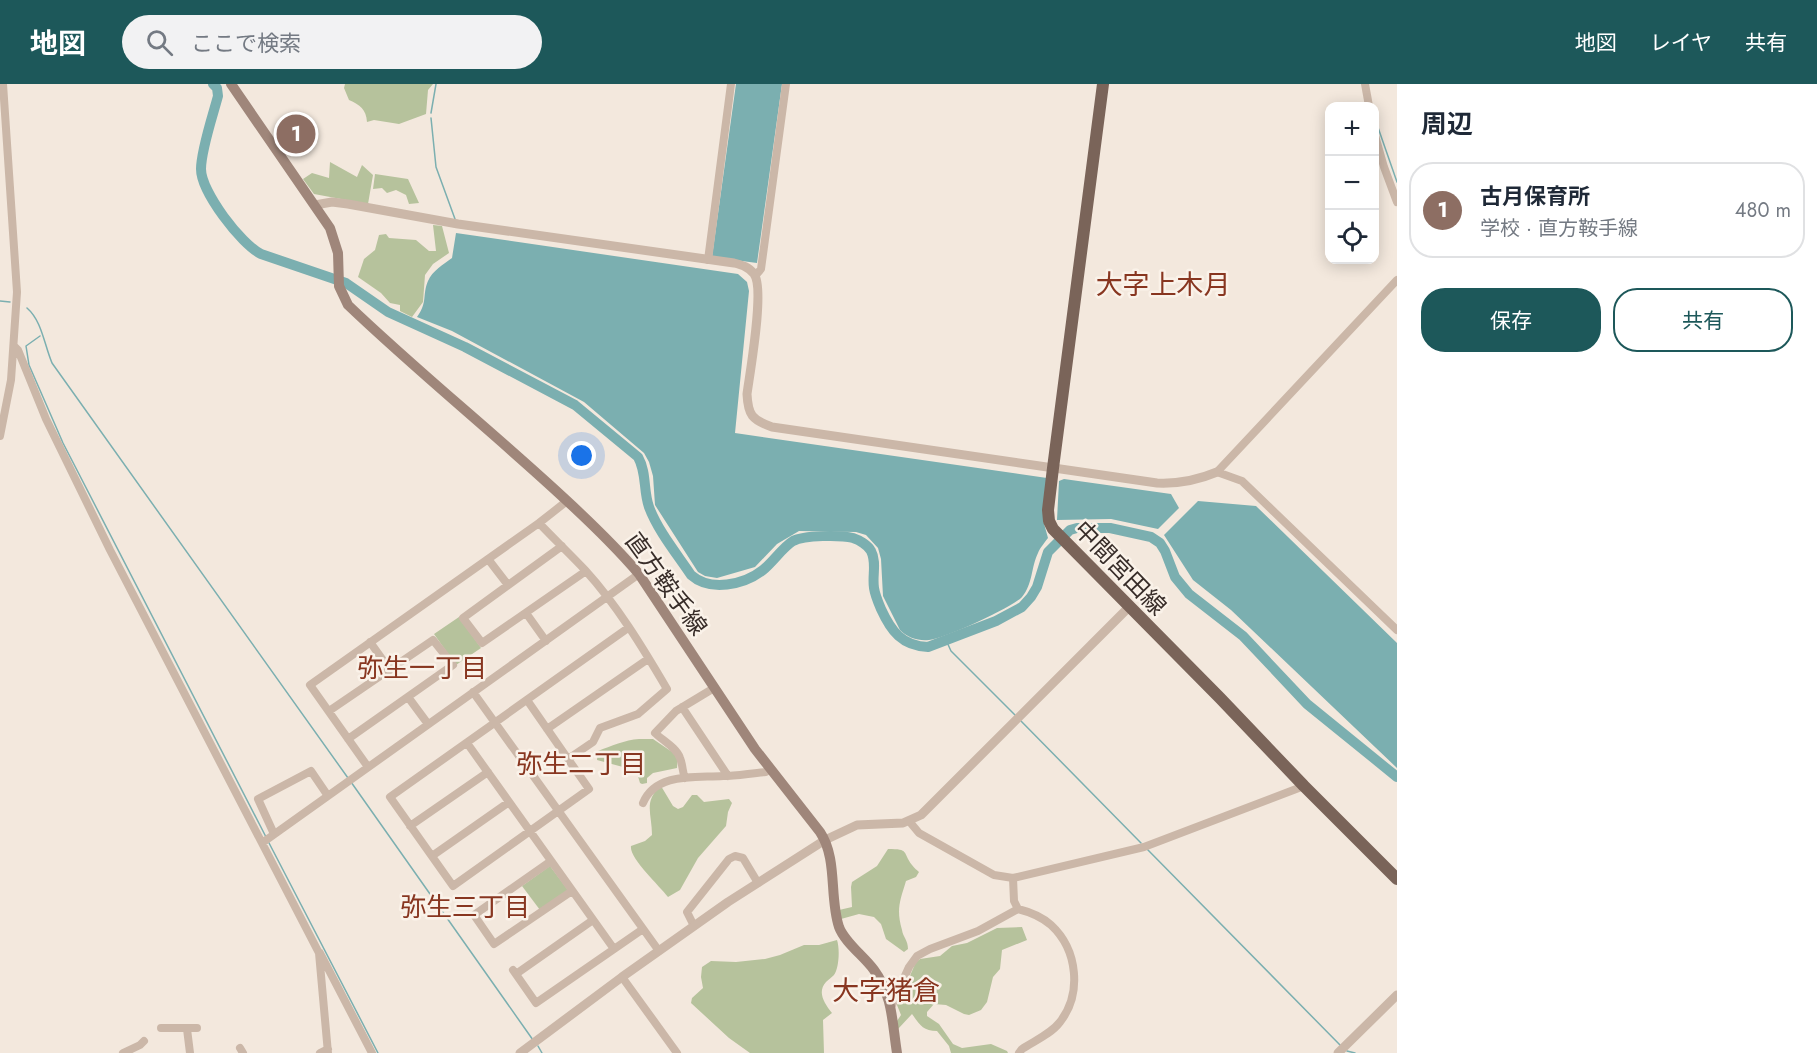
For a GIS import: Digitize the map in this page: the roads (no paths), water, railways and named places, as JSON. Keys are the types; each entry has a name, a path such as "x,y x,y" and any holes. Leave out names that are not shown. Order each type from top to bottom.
{"main road":[{"name":"直方鞍手線","path":"231,84 330,228 336,242 339,286 348,305 600,531 639,574 714,688 770,768 825,840 840,928 875,971 892,1005 897,1053"},
{"name":"中間宮田線","path":"1103,84 1053,468 1048,510 1049,521 1053,529 1080,558 1397,879"}],"street":[{"path":"0,436 14,346 17,292 3,84"},
{"path":"708,260 730,84"},
{"path":"756,275 761,269 786,84"},
{"path":"1365,84 1368,102"},
{"path":"1379,150 1397,202"},
{"path":"315,205 332,202 348,204 458,224 747,267 756,275 759,294 747,393 748,408 752,416 760,423 791,430 1172,484 1206,477 1217,472 1397,280"},
{"path":"14,346 18,350 46,419 110,550 372,1053"},
{"path":"1217,472 1242,481 1397,630"},
{"path":"368,767 310,685 567,501"},
{"path":"539,523 586,571 628,628 667,689 638,714 600,728 593,742 568,759"},
{"path":"562,546 463,618 482,644 586,571"},
{"path":"488,559 508,585"},
{"path":"261,843 639,574"},
{"path":"520,1053 658,951 825,840 857,825 909,821 921,815 1129,607"},
{"path":"526,612 546,641"},
{"path":"527,700 589,789 453,886 390,797 628,628"},
{"path":"329,711 434,640 453,665 348,739"},
{"path":"369,642 390,670"},
{"path":"547,729 648,658"},
{"path":"686,778 681,771 681,760 678,753 655,733 682,707 714,688"},
{"path":"473,692 658,951"},
{"path":"408,697 428,724"},
{"path":"682,707 728,776"},
{"path":"467,743 614,949"},
{"path":"643,803 646,796 660,783 686,778 766,772 770,768"},
{"path":"274,834 258,800 311,771 328,796"},
{"path":"410,826 488,772"},
{"path":"909,821 924,836 994,875 1013,878 1145,846 1304,786"},
{"path":"432,856 509,802"},
{"path":"694,926 687,912 729,859 735,856 743,858 758,883"},
{"path":"551,861 474,915 494,944 572,891"},
{"path":"1013,878 1014,901 1018,909 1051,925 1062,939 1071,959 1075,984 1071,1003 1058,1025 1019,1053"},
{"path":"892,1005 909,967 917,956 978,931 1018,909"},
{"path":"593,920 514,972 536,1003 643,929"},
{"path":"319,953 328,1051 320,1053"},
{"path":"622,977 677,1053"},
{"path":"1338,1053 1397,995"},
{"path":"161,1028 196,1028"},
{"path":"187,1029 190,1053"},
{"path":"123,1053 140,1046 144,1041"}],"water":[{"path":"736,84 782,84 757,263 712,257"},
{"path":"456,233 738,274 747,282 749,291 735,433 1047,478 1043,520 1048,538 1036,558 1026,592 1016,602 978,622 937,638 921,640 910,637 900,630 883,596 881,559 878,548 866,535 856,532 799,531 777,544 755,567 717,578 698,572 655,505 653,476 644,453 584,402 452,331 417,317 423,307 426,286 430,277 452,258"},
{"path":"1064,479 1171,494 1179,508 1158,529 1111,519 1057,520 1059,481"},
{"path":"1198,501 1256,506 1397,643 1397,768 1231,610 1193,580 1164,535"}],"waterway":[{"path":"213,84 217,88 218,96 203,152 201,169 203,179 215,203 243,240 261,254 346,283 388,312 465,347 575,405 638,457 643,469 647,501 653,516 691,575 699,580 717,585 746,580 763,570 789,544 798,539 823,536 853,538 863,543 871,551 874,560 875,593 893,630 911,644 928,647 996,621 1022,607 1037,587 1048,552 1070,530 1110,528 1151,537 1160,543 1175,577 1189,594 1243,636 1307,704 1397,777"},
{"path":"431,113 436,84"},
{"path":"431,118 436,167 455,219"},
{"path":"1379,130 1397,182"},
{"path":"0,301 10,302"},
{"path":"27,308 36,319 52,363 348,778"},
{"path":"40,336 26,346 29,365 63,443 266,837"},
{"path":"946,640 951,651 1015,715"},
{"path":"1020,720 1141,843"},
{"path":"351,782 533,1040"},
{"path":"268,841 378,1053"},
{"path":"1147,849 1341,1046"},
{"path":"538,1046 542,1053"},
{"path":"1347,1051 1355,1053"}],"place":[{"name":"古月保育所","path":"296,134"}],"district":[{"name":"大字上木月","path":"1163,285"},
{"name":"弥生一丁目","path":"422,668"},
{"name":"弥生二丁目","path":"581,764"},
{"name":"弥生三丁目","path":"465,907"},
{"name":"大字猪倉","path":"886,991"}]}
